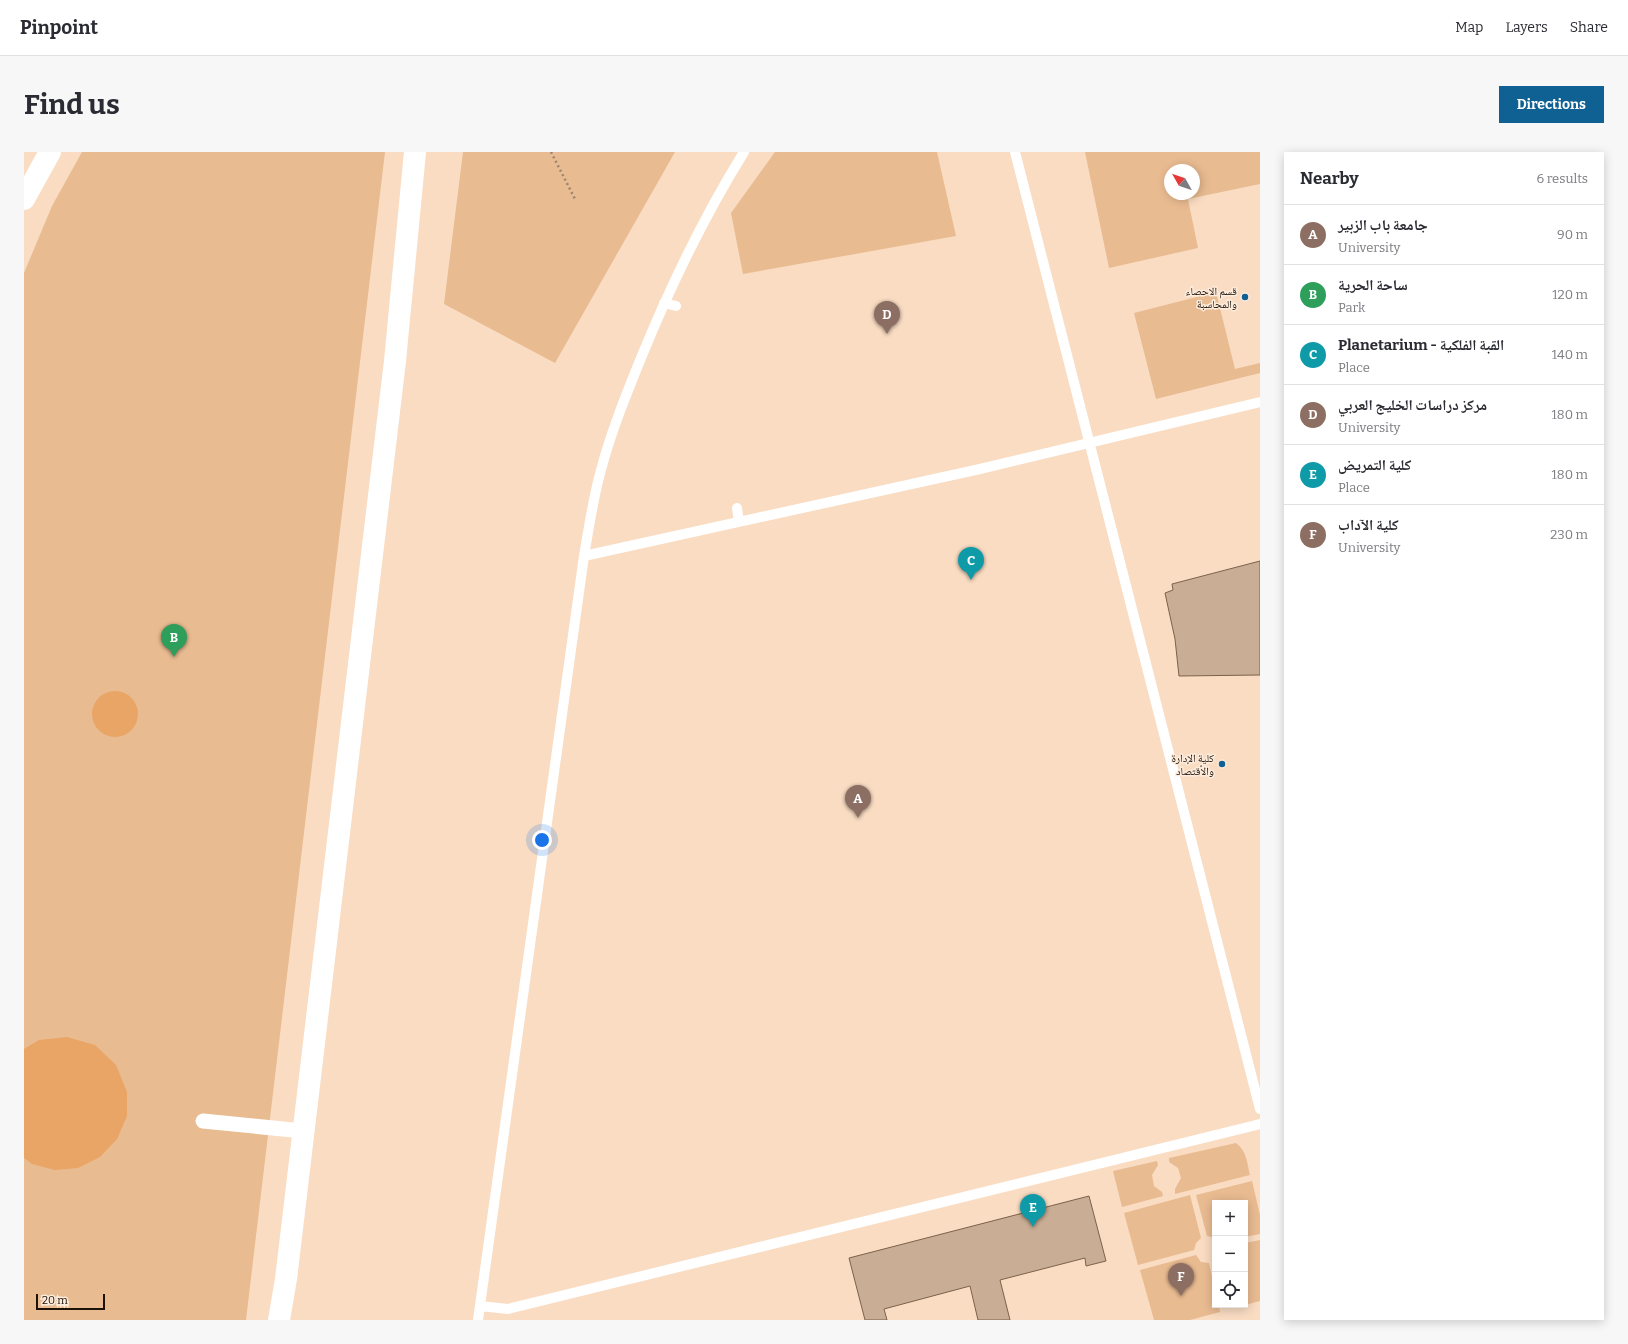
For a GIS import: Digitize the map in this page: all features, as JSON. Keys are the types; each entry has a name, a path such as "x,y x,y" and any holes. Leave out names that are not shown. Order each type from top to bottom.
{"highway":[{"path":"24,199 50,152"},
{"path":"279,1320 286,1279 395,361 416,152"}],"street":[{"path":"203,1120 303,1131"}],"lane":[{"path":"478,1320 584,556 600,471 614,428 664,303 694,240 744,152"},
{"path":"1015,152 1260,1109"},
{"path":"664,303 676,306"},
{"path":"584,556 980,469 1260,402"},
{"path":"737,508 738,522"},
{"path":"480,1306 508,1309 1260,1124"}],"path":[{"path":"551,152 576,201"}],"shaded area":[{"path":"82,152 385,152 246,1320 24,1320 24,273 52,206"},
{"path":"463,152 675,152 555,363 444,304"},
{"path":"775,152 937,152 956,236 743,274 731,213"},
{"path":"1085,152 1260,152 1260,184 1200,196 1200,164 1164,164 1164,200 1188,200 1198,248 1109,268"},
{"path":"1216,292 1235,369 1260,363 1260,373 1156,399 1134,313"},
{"path":"115,691 128,695 134,701 138,714 134,727 128,733 115,737 102,733 96,727 92,714 96,701 102,695"},
{"path":"67,1037 95,1045 116,1065 127,1092 127,1116 117,1139 100,1157 78,1168 55,1170 32,1164 24,1158 24,1049 39,1040"},
{"path":"1236,1143 1240,1146 1244,1153 1250,1175 1175,1194 1175,1189 1181,1178 1178,1168 1169,1162 1169,1158"},
{"path":"1157,1161 1158,1165 1152,1175 1154,1186 1162,1192 1163,1196 1122,1207 1113,1171"},
{"path":"1252,1181 1260,1215 1260,1234 1248,1236 1248,1200 1212,1200 1212,1237 1207,1236 1196,1195"},
{"path":"1190,1195 1201,1238 1196,1243 1194,1250 1138,1265 1124,1213"},
{"path":"1260,1240 1260,1301 1248,1304 1248,1272 1248,1242"},
{"path":"1196,1255 1201,1262 1209,1263 1212,1276 1212,1308 1219,1308 1220,1312 1190,1320 1154,1320 1140,1270"}],"building":[{"path":"1260,561 1260,675 1179,676 1175,639 1165,593 1173,590 1172,584"},
{"path":"1089,1196 1106,1261 1086,1266 1085,1258 1000,1280 1010,1320 978,1320 970,1286 884,1309 887,1320 865,1320 849,1258"}],"place":[{"name":"قسم الاحصاء والمحاسبة","path":"1245,297"},
{"name":"مركز دراسات الخليج العربي","path":"887,334"},
{"name":"Planetarium - القبة الفلكية","path":"971,580"},
{"name":"ساحة الحرية","path":"174,657"},
{"name":"كلية الإدارة والأقتصاد","path":"1222,764"},
{"name":"جامعة باب الزبير","path":"858,818"},
{"name":"كلية التمريض","path":"1033,1227"},
{"name":"كلية الآداب","path":"1181,1296"}]}
